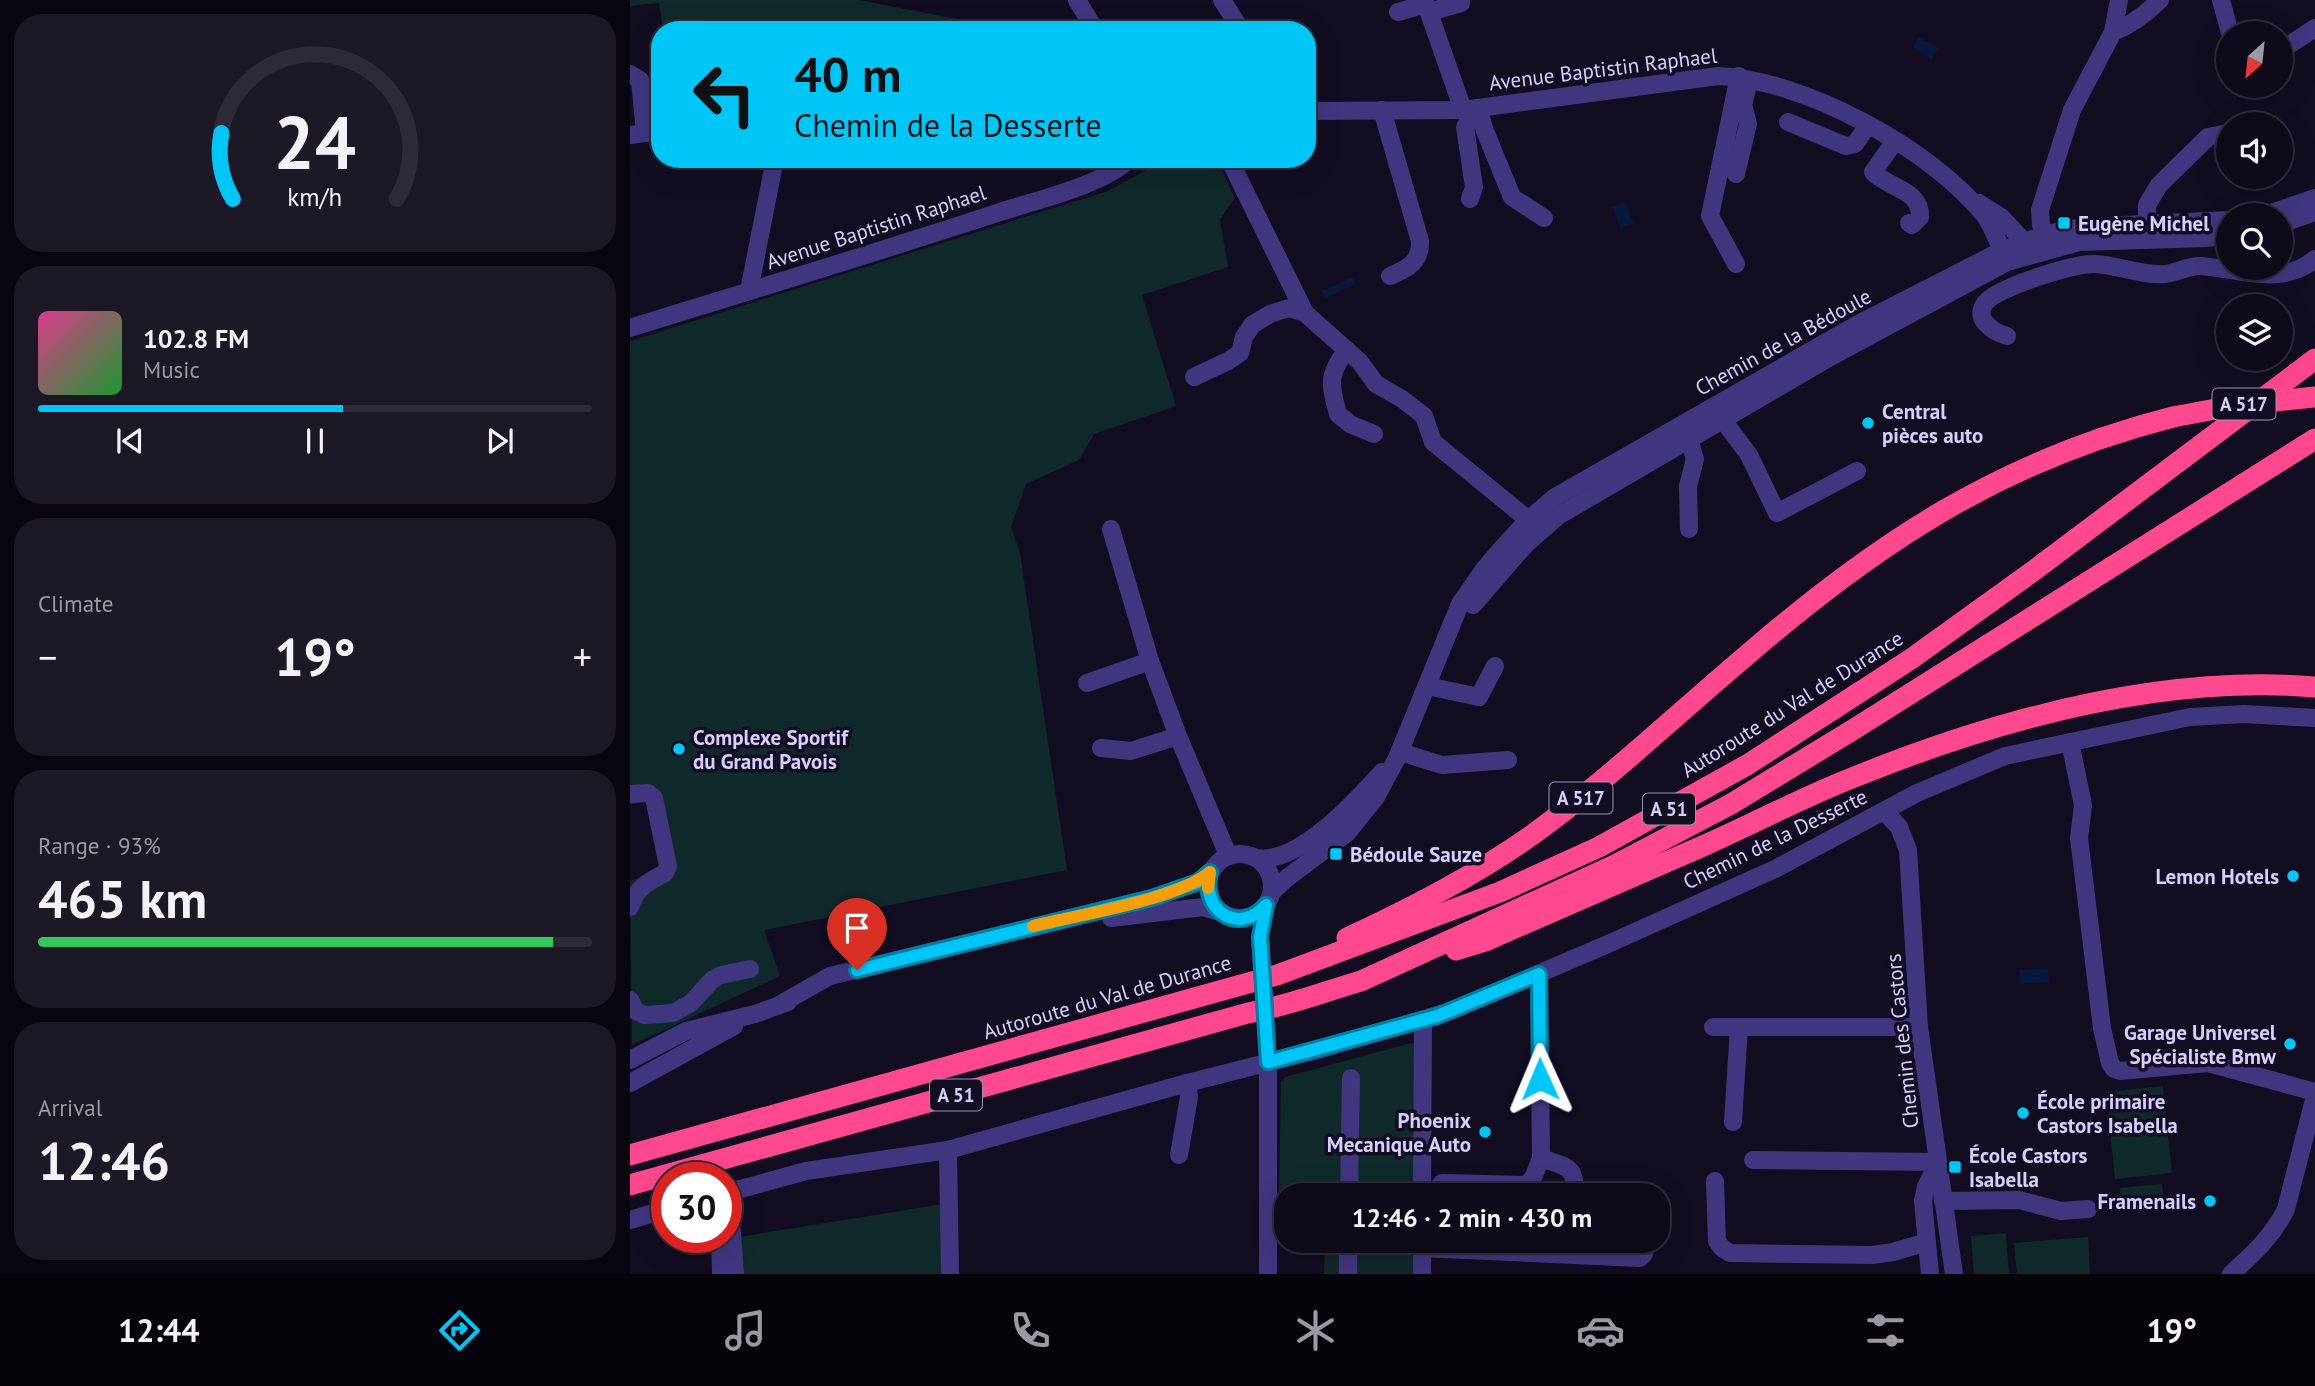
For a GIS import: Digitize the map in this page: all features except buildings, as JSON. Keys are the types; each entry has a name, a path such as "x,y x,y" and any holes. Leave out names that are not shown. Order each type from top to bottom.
{"highway":[{"name":"Autoroute du Val de Durance","path":"630,1156 1287,972 1500,892 1599,847 1747,765 1911,659 2315,359"},
{"name":"A 517","path":"928,1072 1277,964 1344,939 1432,896 1529,836 1585,794 1748,654 1845,575 1898,537 1956,502 2045,458 2121,431 2173,417 2229,406 2315,397"},
{"name":"A 51","path":"630,1185 1211,1023 1283,1006 1361,981 1615,865 1731,804 1852,732 2315,439"},
{"path":"1361,981 1485,941 1849,779 1965,737 2060,711 2180,690 2254,685 2315,687"}],"street":[{"path":"1077,0 1090,21"},
{"path":"1222,0 1235,21"},
{"path":"2046,234 2041,225 2040,210 2072,110 2113,32 2119,0"},
{"path":"2113,32 2147,13 2160,0"},
{"path":"2221,0 2227,21"},
{"path":"1429,12 1461,3"},
{"path":"1398,12 1426,4 1470,109 1493,152 1512,197 1544,218"},
{"path":"2293,42 2315,28"},
{"path":"630,74 640,80 645,133"},
{"name":"Avenue Baptistin Raphael","path":"1316,111 1470,109 1717,76 1744,77 1766,82 1845,111 1895,141 1941,173 1986,218 2004,256"},
{"path":"1736,174 1748,124 1743,105 1744,77"},
{"path":"1737,264 1710,216 1744,77"},
{"path":"1470,109 1465,127 1474,187 1471,199"},
{"path":"1382,110 1420,241 1415,261 1390,276"},
{"path":"1788,122 1846,146 1855,144 1868,125"},
{"path":"2147,232 2147,205 2160,185 2208,137 2216,135"},
{"path":"1895,141 1872,172 1881,181 1913,196 1921,207 1920,217 1912,225 1909,223"},
{"path":"749,291 773,168"},
{"name":"Avenue Baptistin Raphael","path":"630,328 878,252 1105,176 1117,168"},
{"path":"1234,168 1306,313 1360,362 1376,384 1424,416 1433,442 1535,525"},
{"name":"Avenue Baptistin Raphael","path":"1959,190 2001,217 2030,247"},
{"path":"2293,205 2315,198"},
{"path":"2293,220 2315,212"},
{"name":"Chemin de la Bédoule","path":"1269,899 1287,878 1347,833 1376,797 1402,747 1443,648 1484,590 1525,545 1535,525 1555,498 1834,338 2004,256 2030,247 2216,222"},
{"name":"Chemin de la Bédoule","path":"2030,247 2046,234 2082,227 2216,235"},
{"name":"Chemin de la Bédoule","path":"1535,525 1558,516 2004,256"},
{"path":"2293,272 2315,259"},
{"path":"2007,336 1993,332 1982,316 1982,307 1989,298 2053,272 2093,264 2163,274 2198,265 2216,268"},
{"path":"1194,377 1240,353 1244,337 1252,325 1270,314 1289,308 1306,313"},
{"path":"1347,350 1334,367 1333,374 1338,414 1350,424 1374,434"},
{"path":"1723,419 1749,455 1777,513 1857,471"},
{"path":"1689,439 1695,459 1688,486 1689,529"},
{"path":"1111,529 1150,661 1228,855"},
{"path":"1087,683 1150,661"},
{"path":"1427,686 1479,696 1495,666"},
{"name":"Chemin de la Desserte","path":"742,1188 806,1171 948,1150 1186,1083 1423,1021 1471,1004 1775,869 1917,793 1986,763 2190,717 2244,714 2315,718"},
{"path":"1101,748 1131,751 1178,736"},
{"path":"2070,742 2083,805 2079,838 2102,1028 2110,1063 2114,1069 2120,1071 2208,1063 2315,1094 2286,1209 2260,1248 2231,1274"},
{"path":"1402,747 1442,765 1508,760"},
{"name":"Chemin de la Bédoule","path":"1256,858 1276,857 1293,851 1326,826 1367,789 1402,747"},
{"path":"630,794 648,793 654,798 668,866 665,873 648,881 638,890 630,907"},
{"name":"Chemin des Castors","path":"1884,811 1899,827 1908,850 1919,1027 1954,1274"},
{"path":"630,1060 686,1031 777,1006 830,976 1152,898 1198,882 1217,862 1228,855 1238,853 1256,858 1269,872 1269,899 1260,937 1268,1062 1268,1274"},
{"path":"1210,872 1208,894 1213,904 1260,937"},
{"path":"952,945 1140,914 1203,907 1228,915 1253,916 1269,899"},
{"path":"630,1000 636,1011 644,1015 673,1013 691,1003 712,980 721,975 750,969"},
{"path":"1528,1183 1533,1178 1541,1158 1539,974"},
{"path":"630,1083 755,1014"},
{"path":"1422,1183 1423,1021"},
{"path":"1713,1027 1919,1027"},
{"path":"1733,1122 1739,1027"},
{"path":"1349,1183 1351,1079"},
{"path":"1179,1155 1189,1097 1186,1083"},
{"path":"948,1150 950,1274"},
{"path":"1541,1158 1570,1168 1575,1183"},
{"path":"1753,1160 1938,1162 1926,1186 1923,1201 1930,1274"},
{"path":"1715,1181 1717,1241 1730,1253 1872,1255 1927,1242"},
{"path":"1943,1201 2019,1200 2061,1211 2088,1209"},
{"path":"630,1220 651,1214"},
{"path":"720,1253 721,1274"},
{"path":"733,1253 735,1274"},
{"path":"1348,1253 1348,1274"},
{"path":"1422,1253 1422,1274"},
{"path":"1608,1253 1640,1258 1644,1253"}],"green space":[{"path":"630,0 859,0 966,21 662,21 659,3 630,6"},
{"path":"1150,168 1170,168 1222,171 1235,198 1220,219 1228,267 1142,295 1176,406 1094,434 1079,460 1026,484 1011,527 1020,553 1067,870 764,930 780,976 632,1045 630,881 662,870 647,801 630,805 630,341 1108,191"},
{"path":"1415,1042 1415,1183 1279,1183 1281,1082 1285,1077"},
{"path":"2163,1086 2172,1173 2115,1179 2106,1092"},
{"path":"2162,1184 2164,1206 2122,1209 2120,1188"},
{"path":"943,1204 944,1274 742,1274 742,1237"},
{"path":"2006,1233 2009,1274 1974,1274 1971,1236"},
{"path":"2088,1237 2090,1274 2017,1274 2014,1243"},
{"path":"1325,1253 1415,1253 1415,1274 1324,1274"}],"water":[{"path":"1919,37 1939,48 1931,60 1913,47"},
{"path":"1624,202 1634,223 1621,229 1612,207"},
{"path":"1353,277 1356,284 1325,298 1322,291"},
{"path":"2048,968 2049,982 2020,984 2019,970"}],"slow traffic":[{"path":"1033,926 1152,898 1198,882 1210,872 1208,888"}],"place":[{"name":"Eugène Michel","path":"2064,223"},
{"name":"Central pièces auto","path":"1868,423"},
{"name":"Complexe Sportif du Grand Pavois","path":"679,749"},
{"name":"Bédoule Sauze","path":"1336,854"},
{"name":"Lemon Hotels","path":"2293,876"},
{"name":"Garage Universel Spécialiste Bmw","path":"2290,1044"},
{"name":"École primaire Castors Isabella","path":"2023,1113"},
{"name":"Phoenix Mecanique Auto","path":"1485,1132"},
{"name":"École Castors Isabella","path":"1955,1167"},
{"name":"Framenails","path":"2210,1201"}],"route":[{"path":"857,970 1152,898 1198,882 1210,872 1208,894 1213,904 1228,917 1237,919 1253,916 1261,912 1266,905 1260,937 1268,1062 1423,1021 1539,974 1540,1079"}]}
